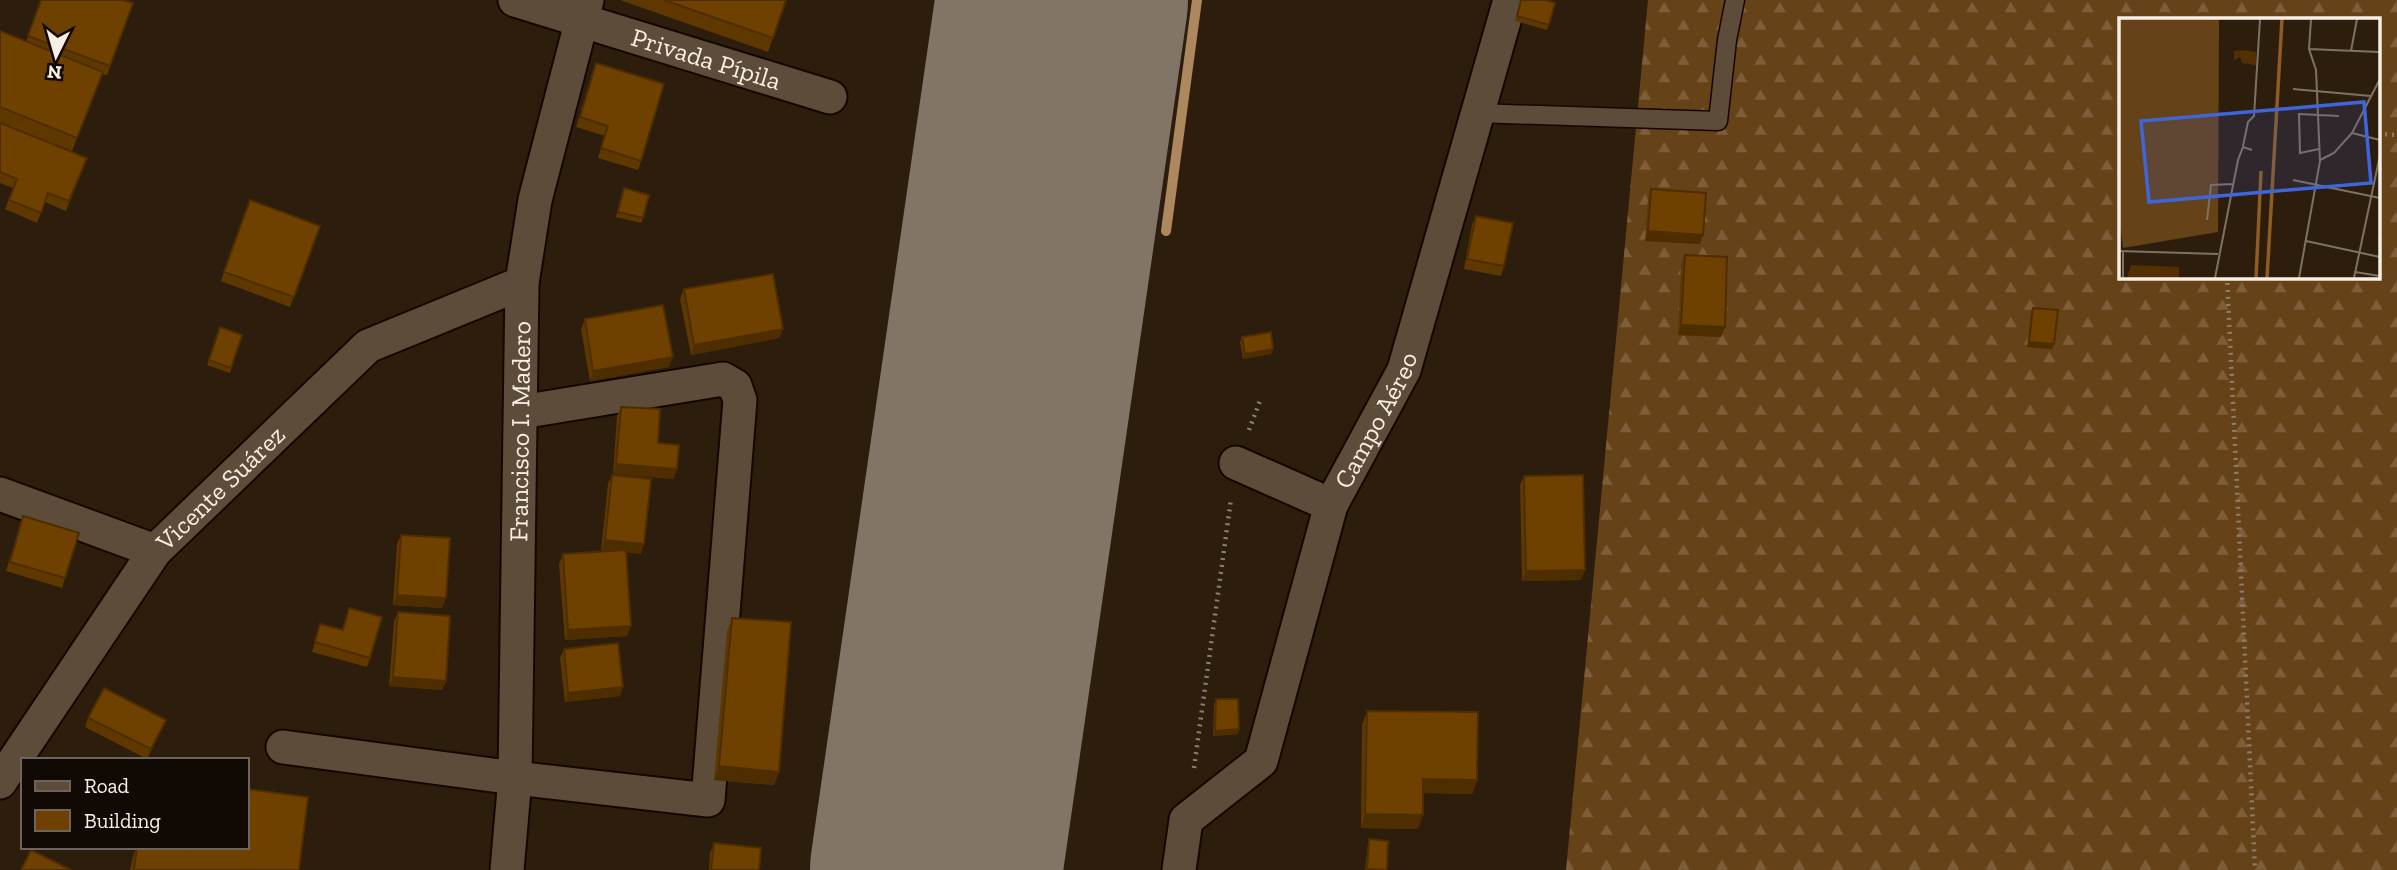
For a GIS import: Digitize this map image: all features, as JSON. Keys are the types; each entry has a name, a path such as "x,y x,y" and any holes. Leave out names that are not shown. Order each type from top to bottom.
{"street":[{"name":"Privada Pípila","path":"515,0 584,10 830,97"},
{"name":"Campo Aéreo","path":"1236,463 1331,505 1404,370 1510,0"},
{"name":"Francisco I. Madero","path":"508,870 515,778 522,283 534,200 584,10"},
{"name":"Vicente Suárez","path":"0,782 155,551 368,346 522,283"},
{"path":"283,747 708,800 740,400 735,386 723,379 521,412"},
{"path":"0,494 155,551"},
{"path":"1179,870 1186,820 1261,761 1331,505"}],"lane":[{"path":"1476,113 1718,121 1727,40 1735,0"}],"path":[{"path":"2227,278 2255,870"},
{"path":"1186,820 1236,463"}],"green space":[{"path":"1648,0 2397,0 2397,870 1566,870"}],"building":[{"path":"41,0 123,0 133,3 110,66 28,36"},
{"path":"664,0 786,0 773,38"},
{"path":"1521,0 1546,0 1555,3 1549,25 1517,16"},
{"path":"0,31 103,72 77,138 0,107"},
{"path":"596,63 664,84 641,161 601,148 608,126 580,117"},
{"path":"0,123 87,158 69,201 48,193 41,213 9,200 17,179 0,172"},
{"path":"624,188 649,195 643,218 618,212"},
{"path":"1651,189 1706,193 1703,235 1648,231"},
{"path":"250,200 320,226 294,297 224,272"},
{"path":"1476,216 1513,223 1504,266 1467,259"},
{"path":"1685,255 1727,257 1725,327 1681,325"},
{"path":"773,274 783,329 694,345 684,289"},
{"path":"663,305 673,357 593,371 585,319"},
{"path":"2033,308 2058,310 2054,344 2029,342"},
{"path":"220,327 242,335 231,368 209,360"},
{"path":"1271,332 1273,349 1245,354 1242,337"},
{"path":"621,407 660,409 658,443 679,445 677,469 616,464"},
{"path":"612,475 651,479 644,544 605,540"},
{"path":"1583,475 1585,570 1526,571 1524,476"},
{"path":"23,516 79,533 65,578 10,562"},
{"path":"401,535 450,538 446,598 397,595"},
{"path":"626,550 631,626 568,630 563,554"},
{"path":"349,608 382,617 370,658 315,642 320,624 343,630"},
{"path":"398,612 450,616 446,681 393,677"},
{"path":"732,618 791,622 779,772 719,766"},
{"path":"618,643 623,687 568,693 564,649"},
{"path":"104,688 166,720 151,749 88,718"},
{"path":"1216,699 1238,699 1239,729 1215,731"},
{"path":"1367,711 1478,712 1477,780 1423,779 1423,815 1365,814"},
{"path":"248,789 308,797 299,870 134,870 137,849 248,849"},
{"path":"1369,839 1388,841 1387,870 1367,869"},
{"path":"714,843 761,848 759,870 711,870"},
{"path":"31,850 71,870 21,870"}],"waterway":[{"path":"1166,231 1197,0"}],"runway":[{"path":"936,870 1062,0"}]}
